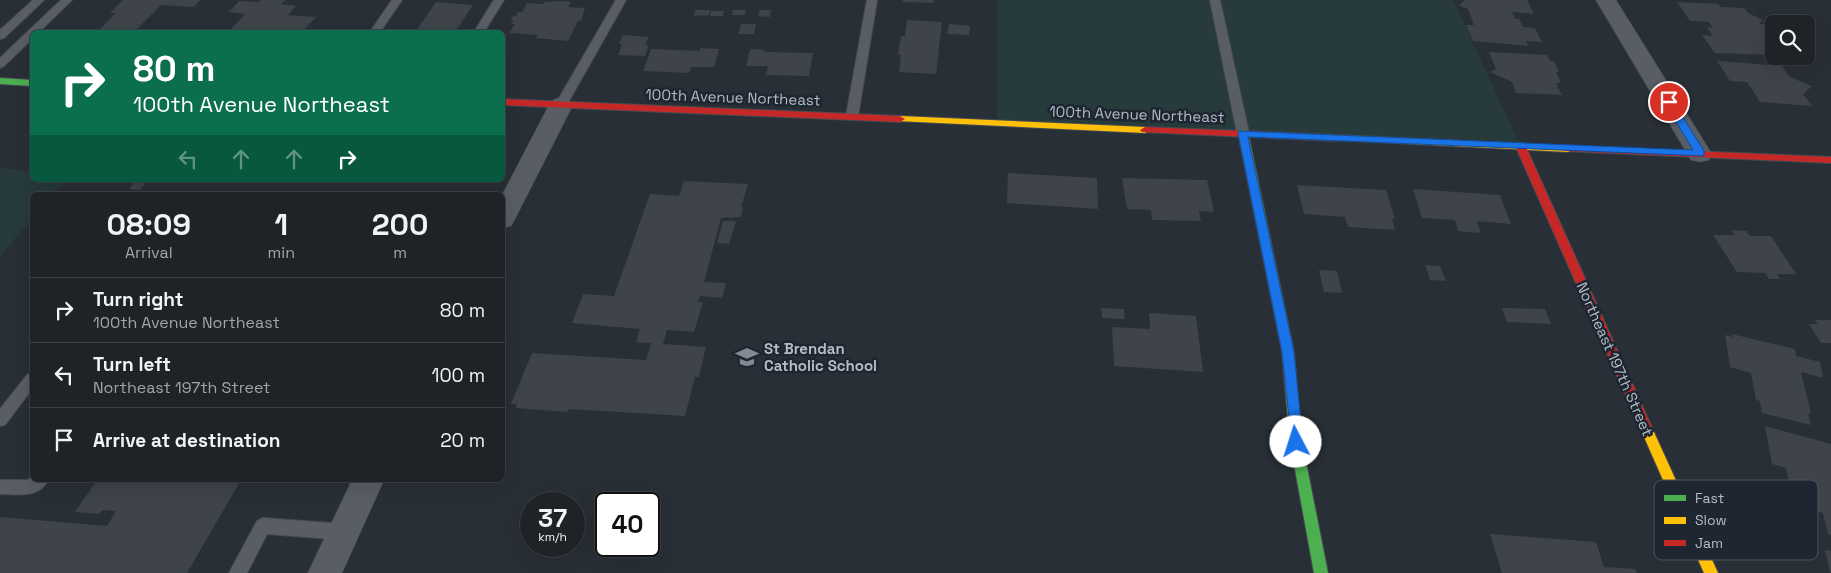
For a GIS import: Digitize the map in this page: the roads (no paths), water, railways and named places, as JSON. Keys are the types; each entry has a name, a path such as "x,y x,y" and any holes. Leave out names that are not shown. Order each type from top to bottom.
{"street":[{"path":"1606,0 1700,154"},
{"path":"0,81 30,83"},
{"name":"100th Avenue Northeast","path":"505,102 1831,160"},
{"path":"505,213 561,105"},
{"path":"1243,133 1288,352 1296,442 1321,573"},
{"name":"Northeast 197th Street","path":"1520,145 1669,480"},
{"path":"324,573 367,482"},
{"name":"Northeast 197th Street","path":"1705,560 1711,573"}],"lane":[{"path":"0,36 39,0"},
{"path":"36,30 67,0"},
{"path":"376,30 398,0"},
{"path":"480,30 499,0"},
{"path":"561,105 621,0"},
{"path":"852,116 872,0"},
{"path":"1215,0 1243,133"},
{"path":"0,64 30,36"},
{"path":"0,420 30,382"},
{"path":"0,487 31,487 37,482"},
{"path":"238,573 263,526 344,532"}],"place":[{"name":"St Brendan Catholic School","path":"747,357"}]}
